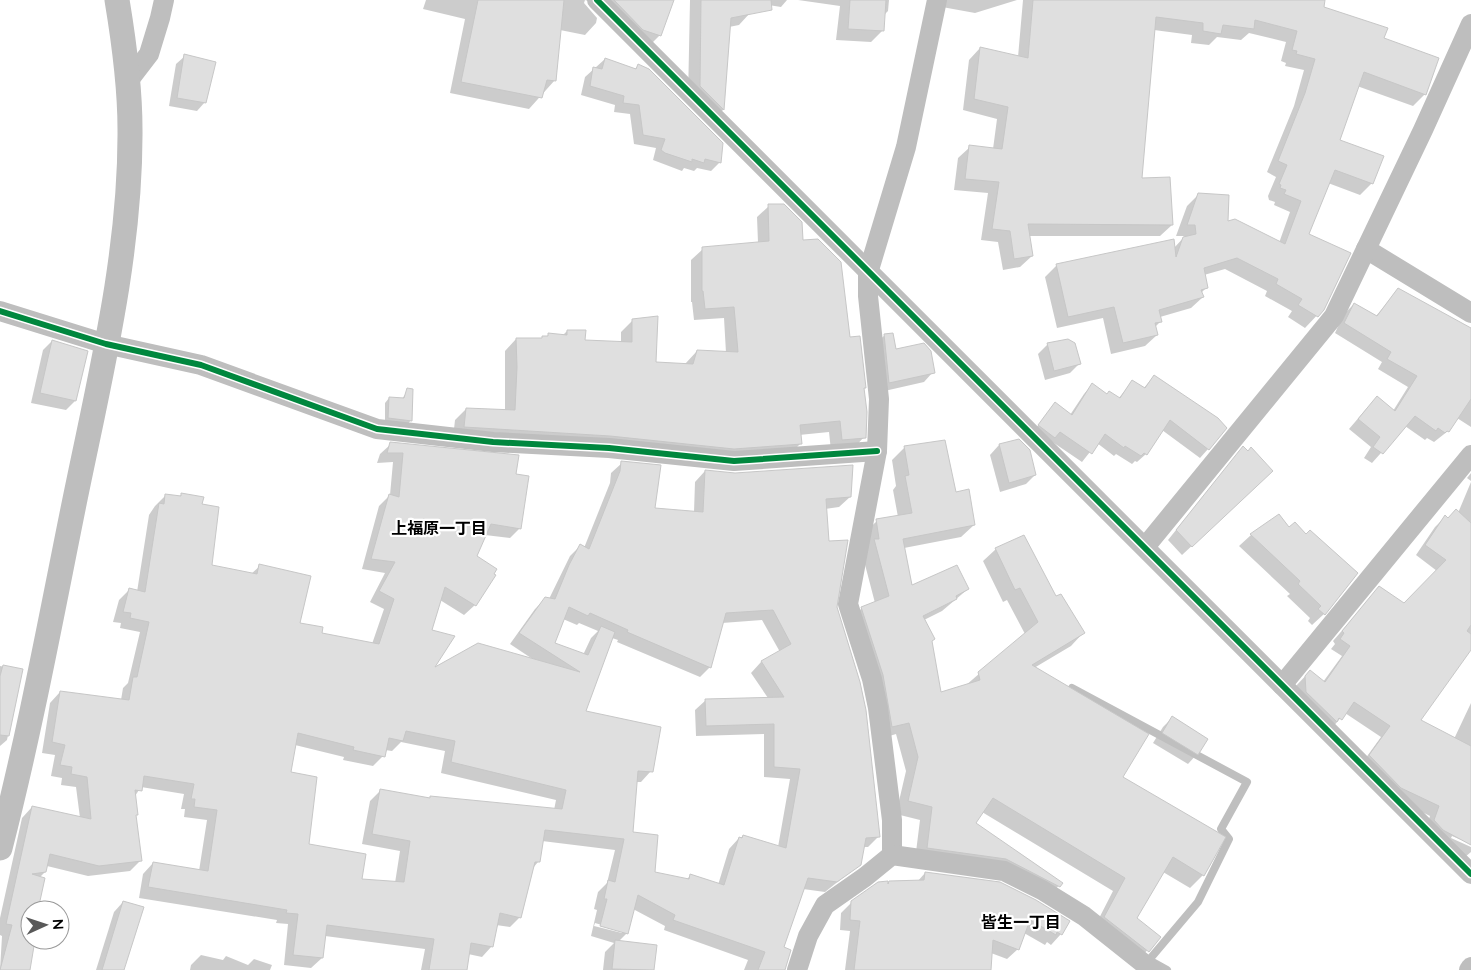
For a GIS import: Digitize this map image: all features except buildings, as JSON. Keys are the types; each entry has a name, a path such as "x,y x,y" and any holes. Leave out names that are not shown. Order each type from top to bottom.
{"street":[{"path":"0,848 22,761 106,344 125,225 130,129 117,0"},
{"path":"126,84 149,54 164,0"},
{"path":"597,0 1471,874"},
{"path":"797,970 808,936 825,905 865,878 892,854 892,820 878,708 872,679 848,604 877,451 879,399 868,296 868,272 906,147 937,0"},
{"path":"1145,547 1334,316 1471,24"},
{"path":"1366,249 1471,313"},
{"path":"0,311 106,344 201,365 377,429 492,442 609,448 734,461 877,451"},
{"path":"1282,685 1471,455"},
{"path":"892,854 1004,870 1042,890 1084,916 1152,970"}],"waterway":[{"path":"1072,688 1247,782 1221,829 1229,839 1198,902 1149,960 1167,970"}],"cycle path":[{"path":"597,0 1471,874"},
{"path":"0,311 106,344 201,365 377,429 493,442 609,448 734,461 877,451"}],"district":[{"name":"上福原一丁目","path":"439,527"},
{"name":"皆生一丁目","path":"1021,921"}]}
